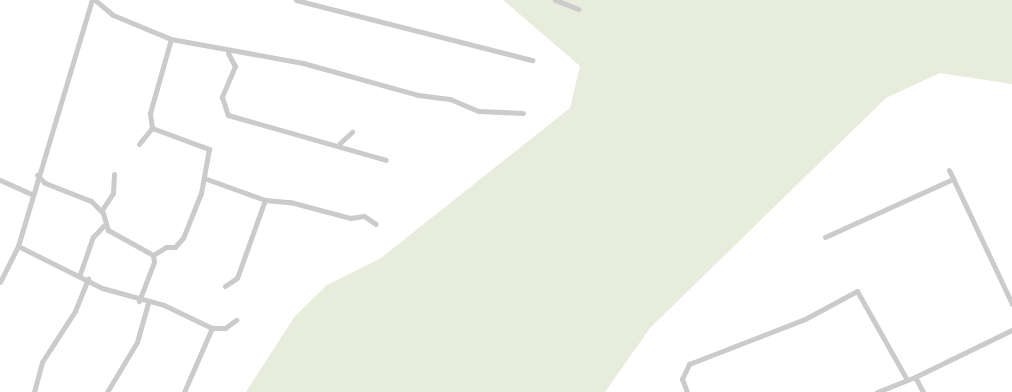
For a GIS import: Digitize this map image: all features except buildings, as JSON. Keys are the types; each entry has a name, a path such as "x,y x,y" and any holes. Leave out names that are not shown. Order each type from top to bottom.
{"street":[{"path":"0,282 18,246 38,175 94,0 113,15 172,39 228,52 303,63 418,96 450,99 478,111 523,113"},
{"path":"296,0 532,60"},
{"path":"555,0 578,9"},
{"path":"139,144 152,128 150,113 172,39"},
{"path":"228,52 235,66 222,97 228,115 291,136 339,144 386,160"},
{"path":"152,128 207,146 204,178 183,238 175,248 166,247 153,255"},
{"path":"339,144 352,132"},
{"path":"949,170 1012,304"},
{"path":"104,225 102,210 113,192 114,174"},
{"path":"38,175 102,210"},
{"path":"204,178 265,200 290,202 350,218 364,216 376,224"},
{"path":"824,237 953,179"},
{"path":"0,180 33,195"},
{"path":"225,286 237,278 265,200"},
{"path":"104,225 153,255"},
{"path":"80,274 93,237 104,225"},
{"path":"18,246 139,301 148,302 212,328 225,328 236,320"},
{"path":"139,301 154,262 153,255"},
{"path":"34,392 42,362 75,311 88,279"},
{"path":"688,392 682,379 689,364 805,319 857,291 906,378"},
{"path":"107,392 137,342 148,302"},
{"path":"184,392 212,328"},
{"path":"877,392 906,378 915,378 1012,330"},
{"path":"915,378 923,392"}],"green space":[{"path":"503,0 1012,0 1012,84 940,73 886,98 650,328 605,392 246,392 295,316 327,285 381,258 570,108 580,66"}]}
